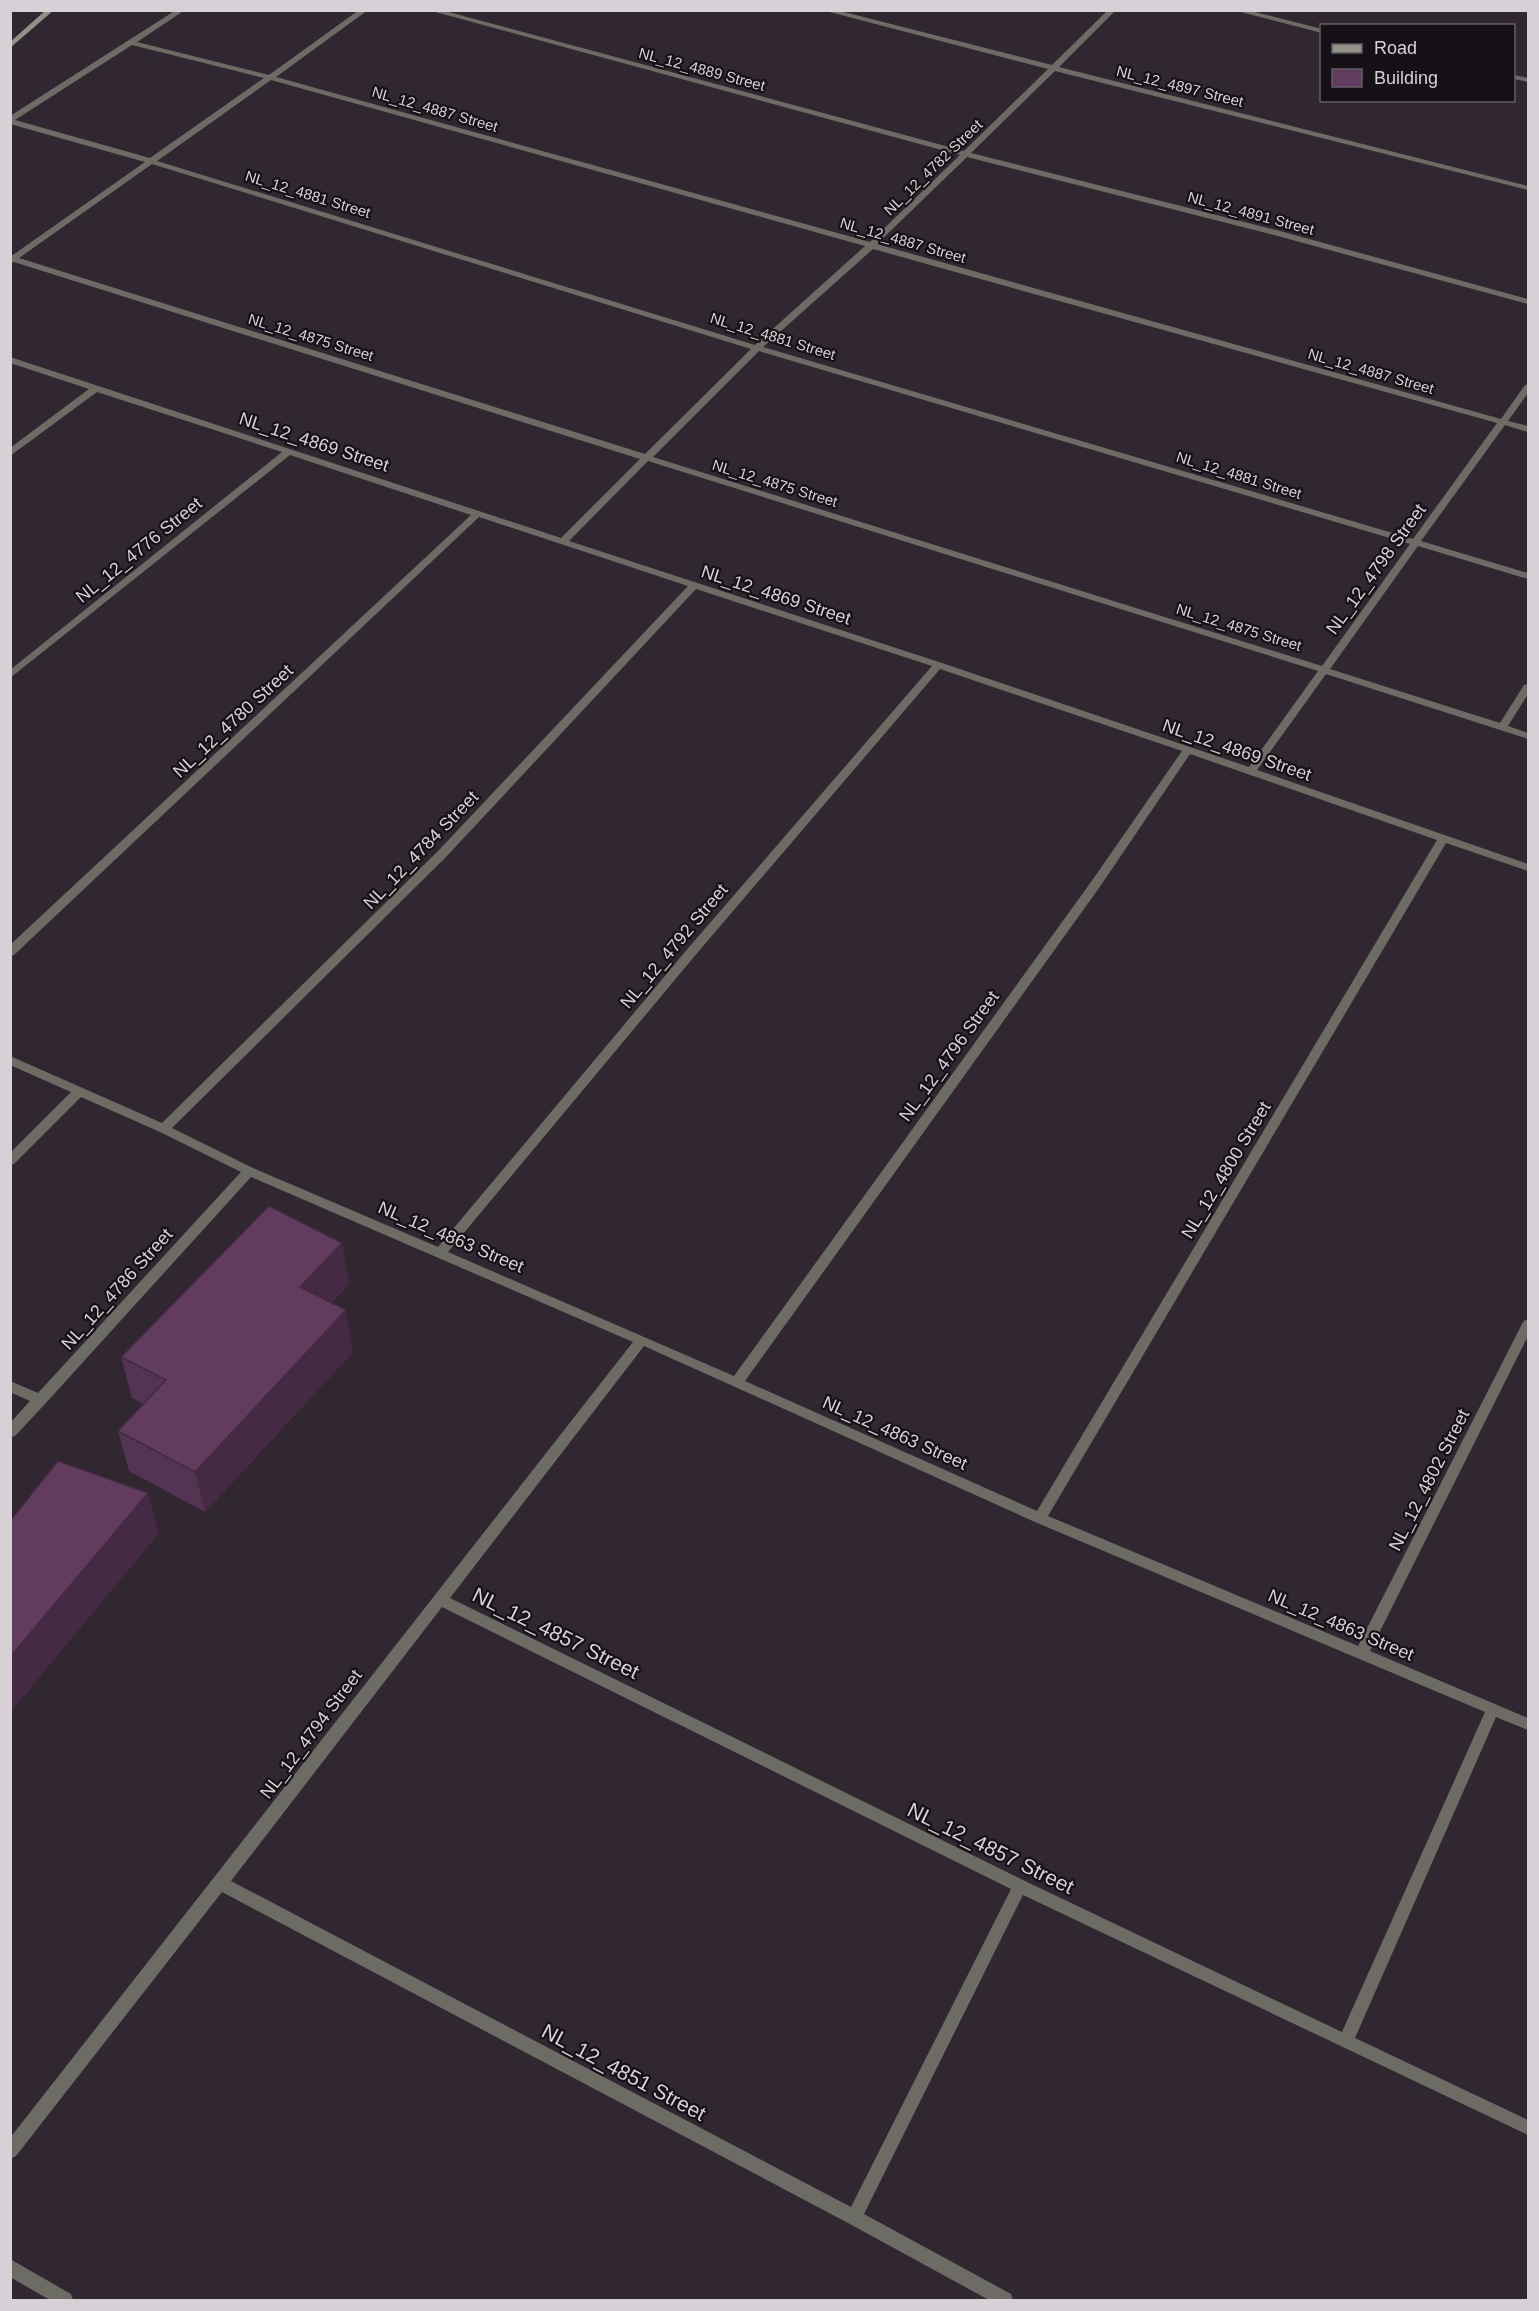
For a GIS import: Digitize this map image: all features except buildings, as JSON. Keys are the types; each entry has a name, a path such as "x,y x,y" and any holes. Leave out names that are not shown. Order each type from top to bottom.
{"street":[{"path":"10,46 51,10"},
{"path":"10,120 182,10"},
{"path":"11,260 365,10"},
{"name":"NL_12_4889 Street","path":"430,10 967,154"},
{"name":"NL_12_4897 Street","path":"825,10 1528,188"},
{"name":"NL_12_4782 Street","path":"563,541 757,348 872,245 1113,10"},
{"path":"1236,10 1320,31"},
{"name":"NL_12_4887 Street","path":"132,43 269,77 1528,429"},
{"name":"NL_12_4881 Street","path":"10,120 757,348 1528,576"},
{"name":"NL_12_4891 Street","path":"967,154 1276,233 1528,302"},
{"name":"NL_12_4875 Street","path":"11,260 1324,670 1528,736"},
{"name":"NL_12_4869 Street","path":"10,360 938,665 1528,868"},
{"name":"NL_12_4798 Street","path":"1251,771 1528,387"},
{"path":"10,453 96,388"},
{"name":"NL_12_4776 Street","path":"10,675 289,451"},
{"name":"NL_12_4780 Street","path":"10,952 477,514"},
{"name":"NL_12_4784 Street","path":"164,1129 442,854 693,586"},
{"name":"NL_12_4792 Street","path":"441,1252 694,949 938,665"},
{"path":"1502,728 1528,687"},
{"name":"NL_12_4796 Street","path":"737,1382 1095,885 1188,750"},
{"name":"NL_12_4800 Street","path":"1040,1518 1442,840"},
{"path":"10,1060 164,1129"},
{"path":"10,1161 80,1091"},
{"name":"NL_12_4863 Street","path":"164,1129 249,1171 642,1340 1040,1518 1528,1724"},
{"name":"NL_12_4786 Street","path":"10,1432 249,1171"},
{"name":"NL_12_4802 Street","path":"1362,1653 1528,1324"},
{"name":"NL_12_4794 Street","path":"10,2151 222,1884 439,1599 642,1340"},
{"path":"10,1386 40,1400"},
{"name":"NL_12_4857 Street","path":"439,1599 1020,1886 1528,2128"},
{"path":"1346,2041 1493,1709"},
{"name":"NL_12_4851 Street","path":"222,1884 854,2217 1005,2301"},
{"path":"854,2217 1020,1886"},
{"path":"10,2267 65,2301"}]}
